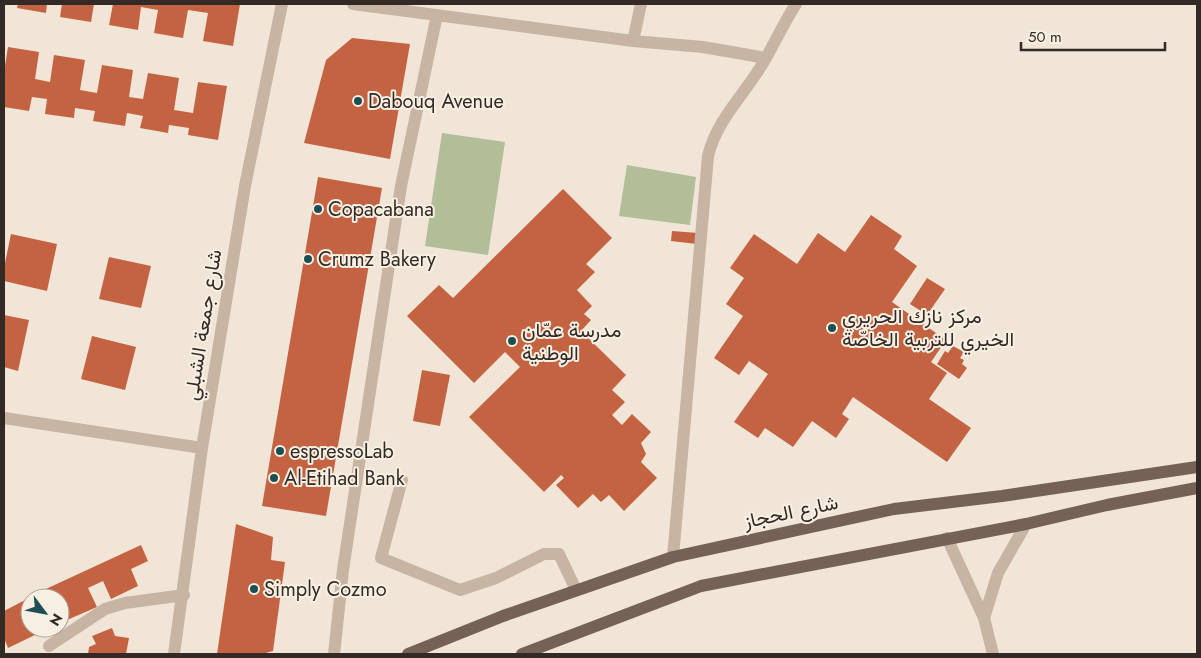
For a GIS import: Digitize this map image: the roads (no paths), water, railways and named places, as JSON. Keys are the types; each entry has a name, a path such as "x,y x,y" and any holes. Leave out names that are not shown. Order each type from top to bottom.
{"main road":[{"name":"شارع الحجاز","path":"408,654 503,616 673,557 894,509 1002,496 1197,467"},
{"path":"522,654 701,586 1026,524 1108,505 1197,488"}],"street":[{"name":"شارع جمعة الشبلي","path":"174,654 184,595 202,448 245,186 282,4"},
{"path":"353,4 633,41 704,47 766,58"},
{"path":"633,41 641,4"},
{"path":"673,557 708,156 712,139 766,58 796,4"},
{"path":"334,654 343,570 401,186 437,15"},
{"path":"4,418 202,448"},
{"path":"402,480 381,558 460,590 496,578 544,554 559,554 576,590"},
{"path":"984,618 998,573 1026,524"},
{"path":"947,538 984,618 993,654"},
{"path":"49,646 105,609 125,603 184,595"}],"place":[{"name":"Dabouq Avenue","path":"358,101"},
{"name":"Copacabana","path":"318,209"},
{"name":"Crumz Bakery","path":"308,259"},
{"name":"مركز نازك الحريري الخيري للتربية الخاصّة","path":"832,328"},
{"name":"مدرسة عمّان الوطنية","path":"512,341"},
{"name":"espressoLab","path":"280,451"},
{"name":"Al-Etihad Bank","path":"274,478"},
{"name":"Simply Cozmo","path":"254,589"}]}
